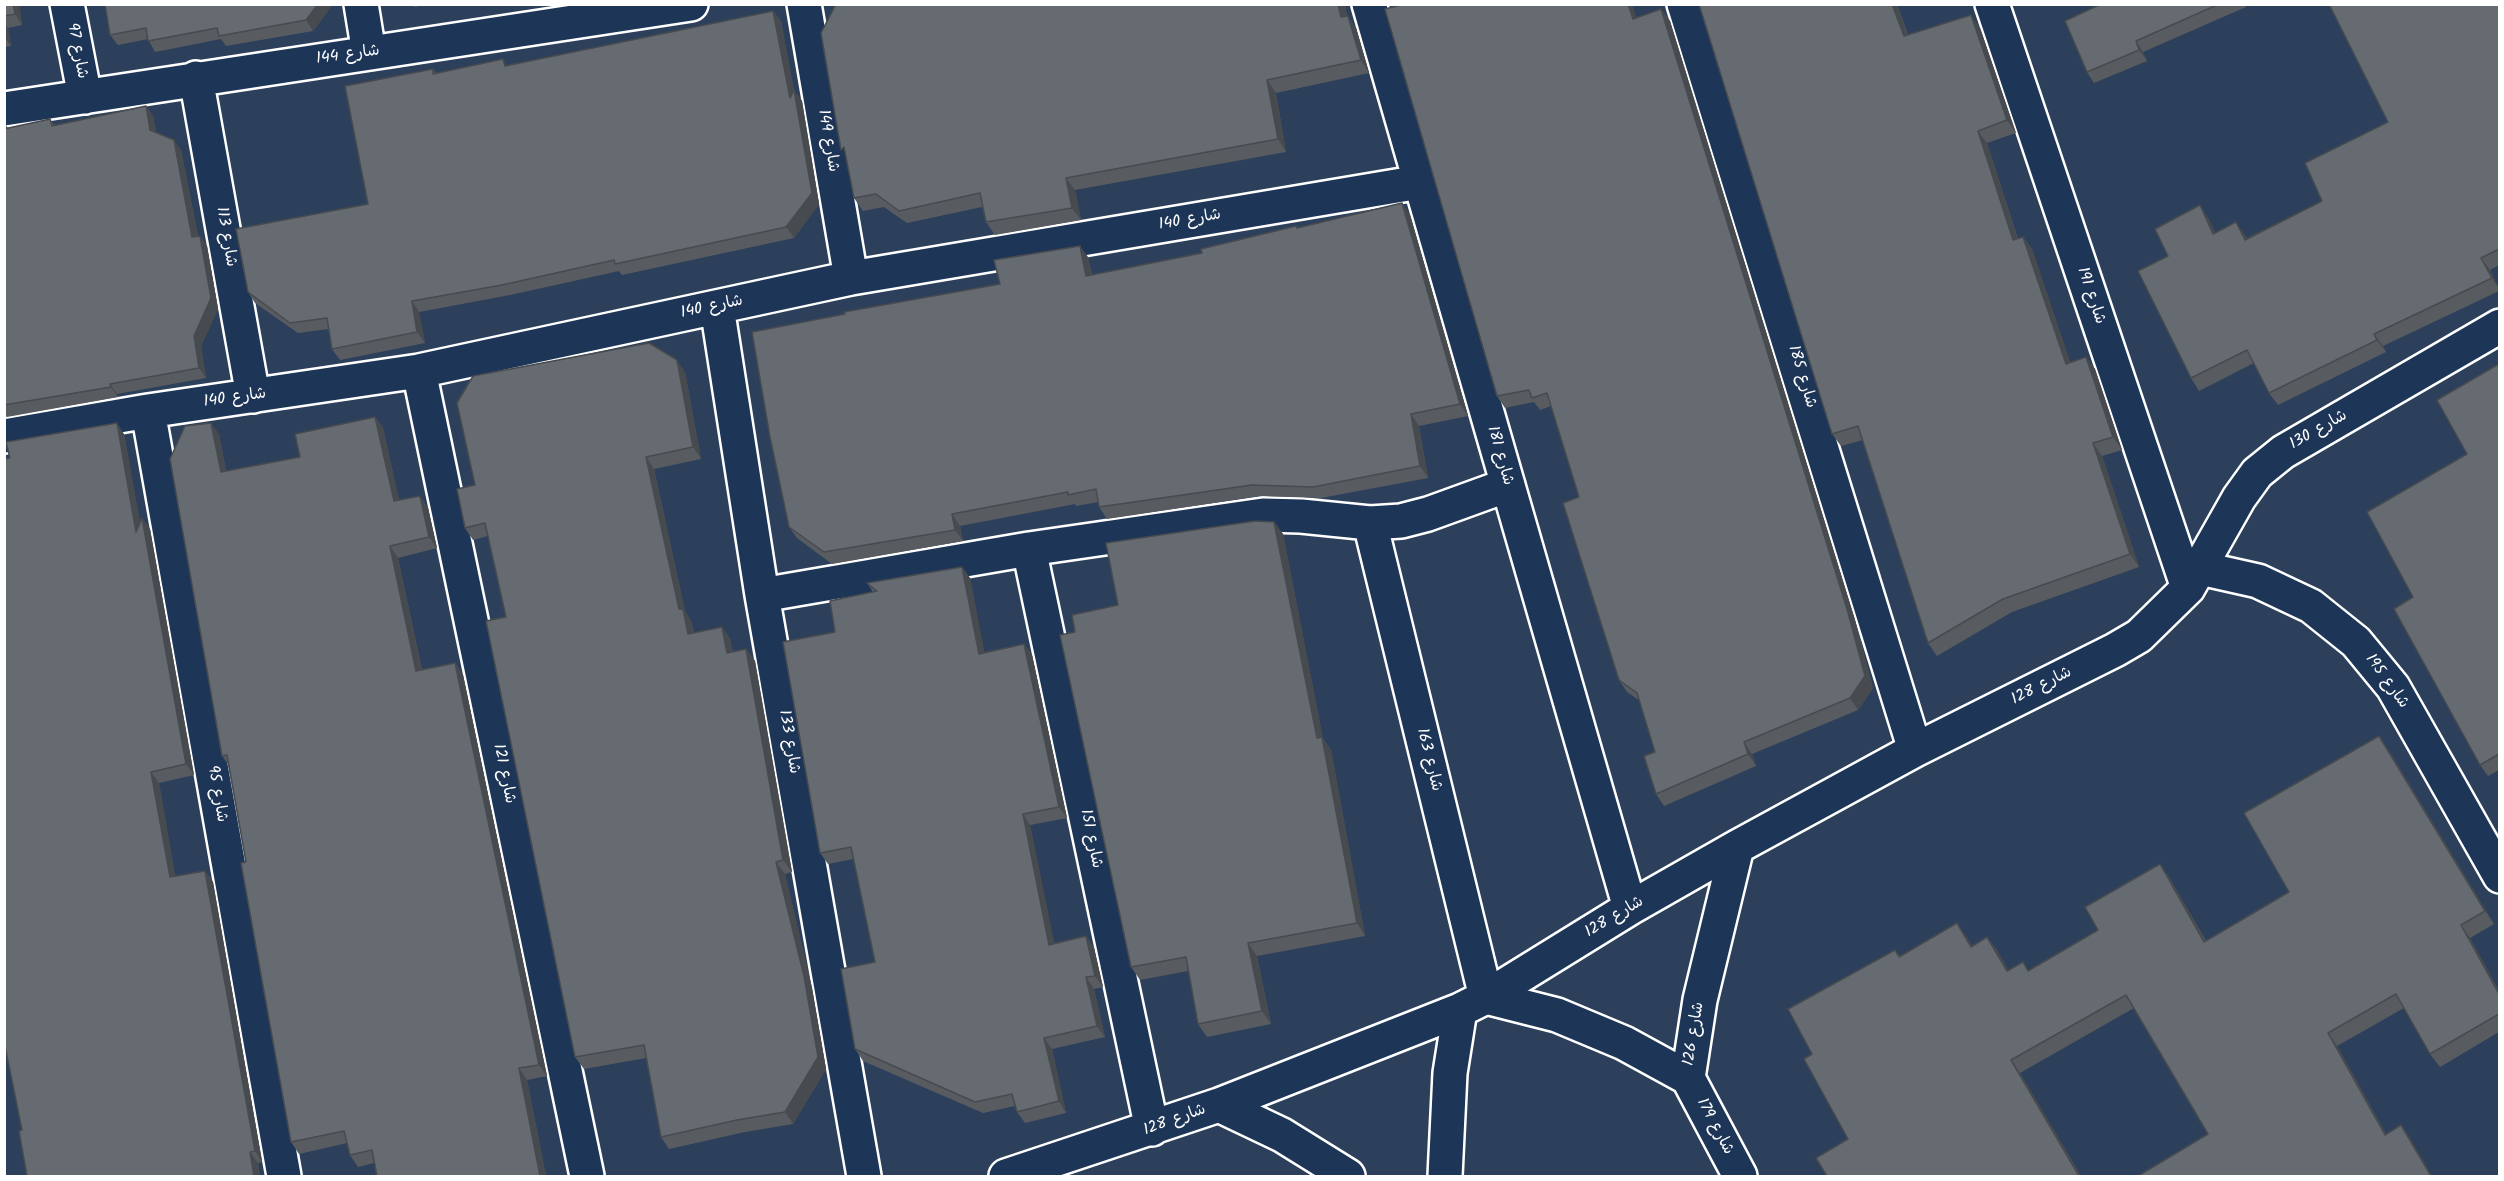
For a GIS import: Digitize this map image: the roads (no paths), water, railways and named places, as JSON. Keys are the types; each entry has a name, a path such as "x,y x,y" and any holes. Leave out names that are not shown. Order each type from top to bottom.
{"street":[{"name":"شارع 97","path":"68,4 85,98"},
{"path":"361,4 369,53"},
{"name":"شارع 144","path":"4,109 691,4"},
{"name":"شارع 149","path":"804,4 851,278"},
{"name":"شارع 181","path":"1369,4 1630,908"},
{"name":"شارع 185","path":"1684,4 1915,750"},
{"name":"شارع 191","path":"1992,4 2194,578"},
{"name":"شارع 113","path":"196,78 253,396"},
{"name":"شارع 140","path":"4,436 148,411 419,371 851,278 1420,182"},
{"name":"شارع 133","path":"717,307 762,595 864,1176"},
{"name":"شارع 130","path":"2194,578 2239,498 2258,473 2275,459 2499,326"},
{"name":"شارع 121","path":"419,371 586,1176"},
{"name":"شارع 95","path":"148,411 284,1176"},
{"path":"762,595 1029,549 1263,515 1301,516 1370,523 1401,521 1428,514 1508,485"},
{"name":"شارع 163","path":"1370,523 1473,1004"},
{"name":"شارع 151","path":"1029,549 1152,1129"},
{"name":"شارع 128","path":"1006,1176 1218,1105 1473,1004 1630,908 1737,847 1915,750 2139,636 2194,578"},
{"name":"شارع 195","path":"2194,578 2258,581 2311,606 2356,642 2393,687 2499,876"},
{"name":"شارع 126","path":"1473,1004 1557,1016 1624,1042 1688,1078 1700,1000 1737,847"},
{"path":"1445,1176 1450,1073 1473,1004"},
{"name":"شارع 179","path":"1688,1078 1740,1176"},
{"path":"1218,1105 1282,1135 1348,1176"}]}
